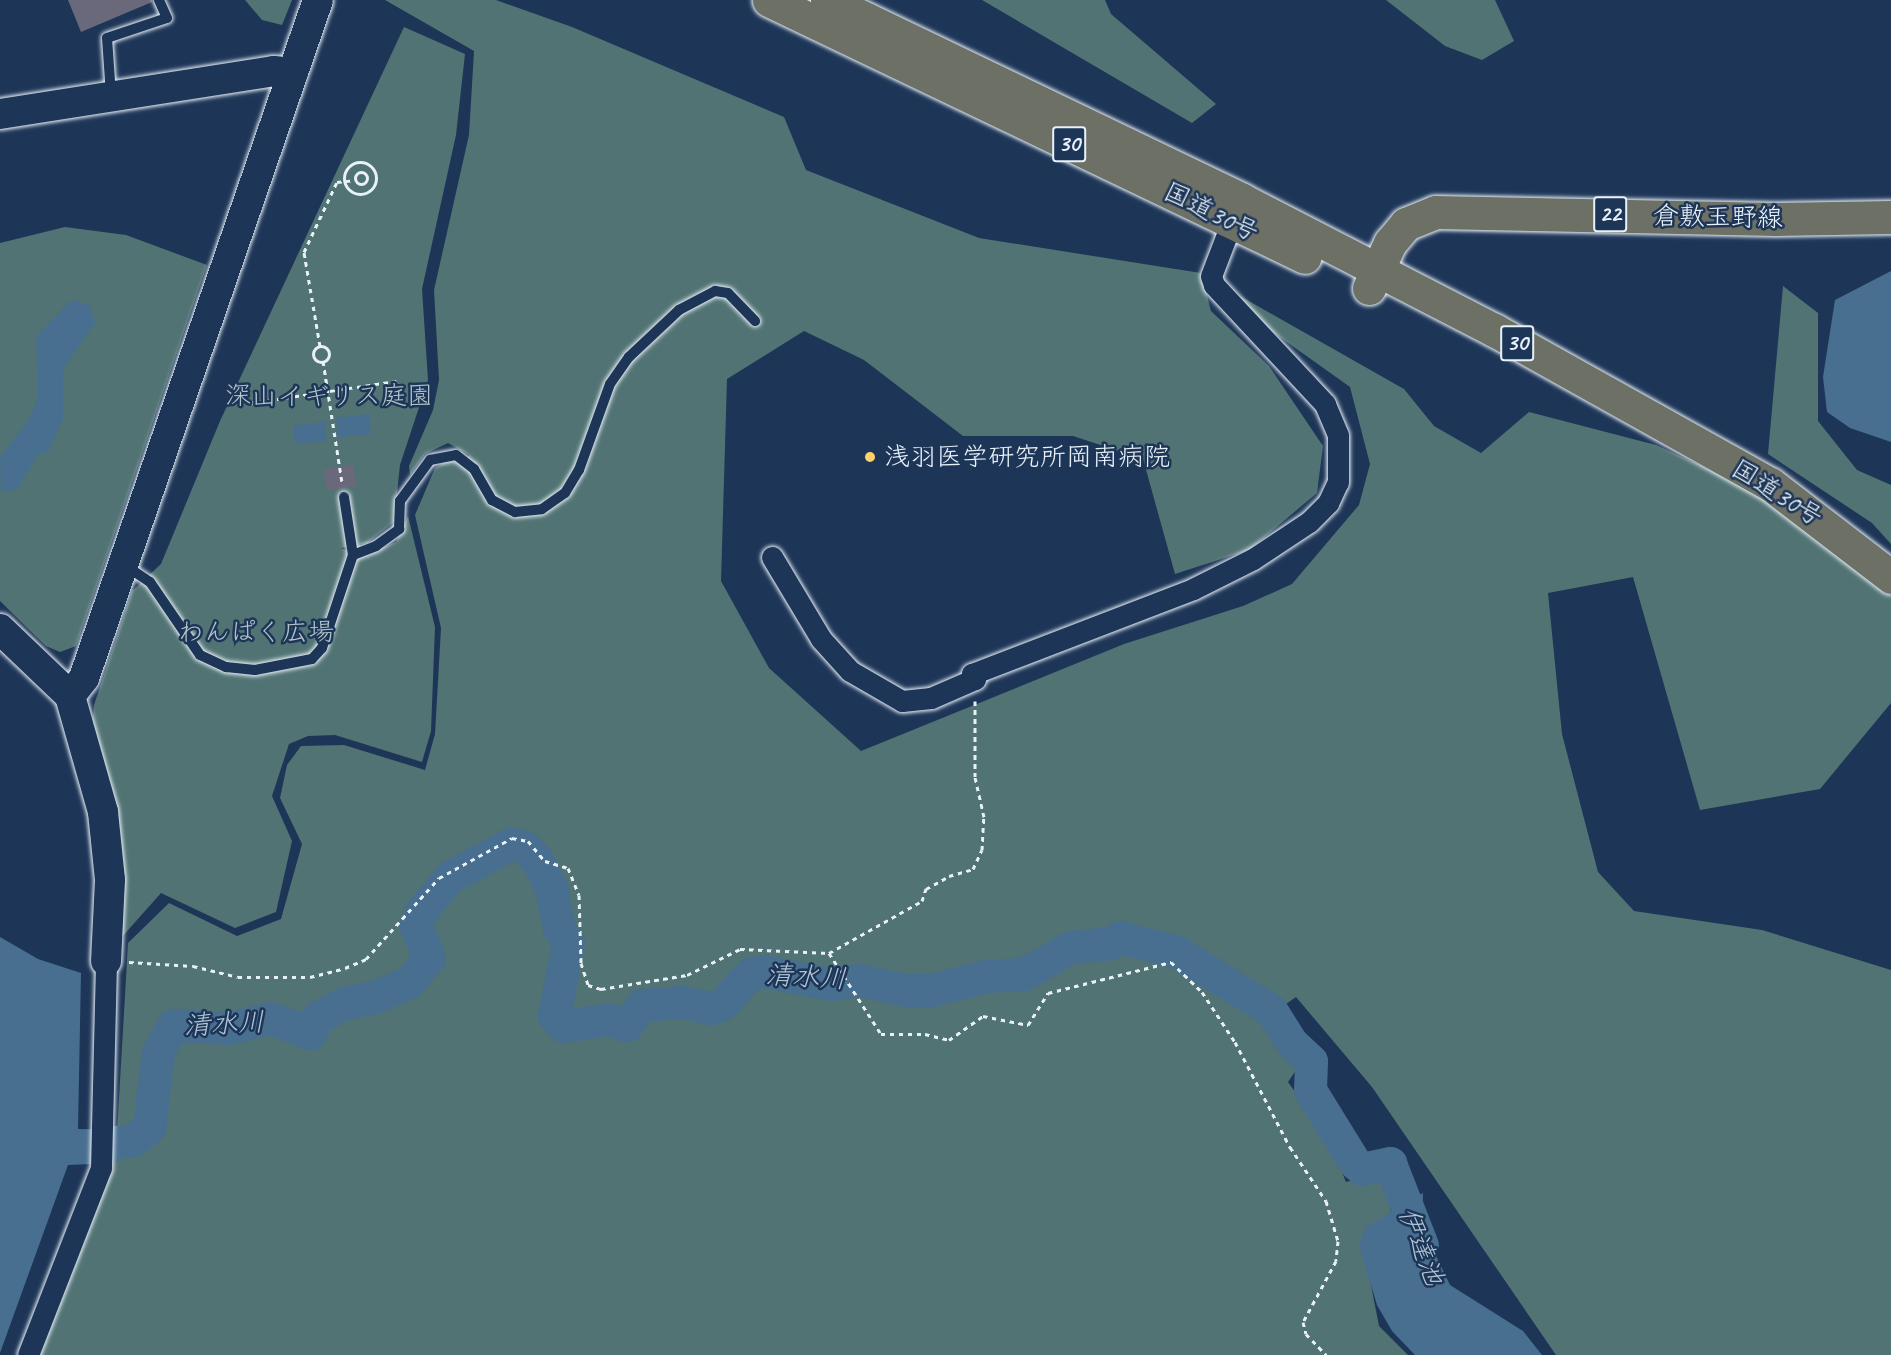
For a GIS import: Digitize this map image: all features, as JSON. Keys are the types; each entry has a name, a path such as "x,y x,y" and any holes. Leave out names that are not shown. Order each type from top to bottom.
{"main road":[{"name":"国道30号","path":"769,0 1236,211"},
{"name":"国道30号","path":"826,0 1236,211 1655,420 1770,484 1891,577"},
{"name":"倉敷玉野線","path":"1373,279 1406,224 1420,215 1445,211 1775,219 1891,217"}],"street":[{"path":"70,696 84,678 318,0"},
{"path":"0,114 274,71 293,73"},
{"path":"772,557 821,639 850,671 880,692 902,701 931,698 975,679 972,674 1203,584 1253,560 1309,522 1328,503 1338,482 1342,457 1325,404 1214,285 1211,276 1236,211"},
{"path":"0,629 70,696 104,821 110,880 101,1168 28,1355"}],"lane":[{"path":"111,95 107,38 167,18 159,0"},
{"path":"353,555 376,546 399,529 400,501 430,460 444,456 456,455 474,469 492,500 515,512 542,509 565,493 579,470 616,375 679,310 715,291 728,293 755,321"},
{"path":"123,564 150,582 200,655 226,667 255,670 312,659 322,648 353,555 344,496"}],"path":[{"path":"360,162 371,165 376,175 372,189 363,194 353,193 344,181 346,170 360,162"},
{"path":"322,361 328,354 320,346 304,252 337,182 355,180 361,184 367,177 360,172 355,180"},
{"path":"320,346 313,356 322,361"},
{"path":"322,361 344,496"},
{"path":"250,403 396,381"},
{"path":"106,961 193,966 238,977 310,977 345,968 366,959 439,878 512,838 528,841 545,861 568,868 579,896 581,963 588,985 601,989 687,975 740,949 829,953 922,901 926,889 973,869 982,850 984,817 975,777 975,679"},
{"path":"829,953 846,976 881,1034 926,1034 949,1040 983,1016 1028,1025 1048,993 1171,962 1202,992 1235,1042 1290,1147 1326,1201 1338,1241 1336,1261 1303,1322 1306,1334 1326,1355"}],"green space":[{"path":"245,0 292,0 282,25 262,20"},
{"path":"385,0 496,0 572,27 784,117 806,170 979,238 1201,273 1211,311 1269,366 1323,446 1317,493 1249,550 1175,574 1143,459 1073,436 963,436 864,360 804,331 727,379 721,581 769,668 861,751 1124,644 1243,606 1292,584 1359,505 1370,464 1350,387 1253,318 1240,296 1404,389 1434,426 1481,453 1529,412 1656,445 1779,502 1870,573 1891,596 1891,703 1820,789 1700,810 1633,577 1548,593 1562,734 1598,872 1634,911 1762,930 1891,970 1891,1355 1556,1355 1372,1087 1296,997 1272,1014 1281,1038 1301,1063 1288,1082 1329,1140 1346,1182 1380,1171 1395,1225 1368,1270 1379,1326 1408,1355 39,1355 116,1151 128,943 169,903 237,936 281,919 302,844 280,798 287,765 301,746 344,745 425,770 435,734 441,628 415,515 435,468 447,461 463,463 469,455 448,443 425,454 410,475 409,466 433,410 439,380 434,290 469,135 474,51"},
{"path":"982,0 1105,0 1111,14 1216,104 1192,123"},
{"path":"1386,0 1495,0 1514,41 1482,60 1445,46"},
{"name":"わんぱく広場","path":"404,27 465,54 456,135 422,289 428,380 400,465 394,522 367,543 341,548 362,557 396,542 408,516 435,627 431,731 422,762 335,735 308,736 289,744 272,796 292,841 276,912 235,928 161,893 121,938 92,730 94,705 132,591 161,564 220,421"},
{"path":"65,227 126,235 207,265 76,646 60,652 46,646 0,601 0,243"},
{"path":"1783,286 1818,313 1818,421 1857,470 1891,485 1891,544 1872,523 1768,454"}],"water":[{"path":"1891,271 1891,442 1850,428 1827,412 1823,377 1835,300"},
{"path":"70,301 88,304 96,322 63,369 63,419 47,454 39,453 17,490 1,492 0,457 29,420 38,396 36,337"},
{"path":"369,414 371,434 338,437 336,417"},
{"path":"325,422 327,441 295,444 293,425"},
{"path":"0,937 38,959 81,973 78,1129 136,1130 145,1139 115,1163 68,1165 0,1353"},
{"name":"伊達池","path":"1423,1193 1422,1227 1450,1285 1523,1331 1542,1355 1415,1355 1392,1331 1377,1305 1359,1246 1366,1227"}],"building":[{"path":"68,0 152,0 152,2 81,32"},
{"path":"353,464 357,486 327,491 323,469"}],"waterway":[{"name":"清水川","path":"97,1144 133,1140 149,1128 158,1052 173,1025 228,1028 270,1018 310,1033 317,1018 344,1003 375,997 409,982 429,958 416,926 421,911 451,876 512,843 526,848 537,860 551,887 559,929 568,942 554,1016 564,1026 607,1019 626,1025 642,1005 682,1002 711,1008 722,1004 750,974 763,971 831,984 860,980 904,990 931,990 986,976 1024,974 1070,947 1111,943 1120,937 1177,952 1271,1010 1292,1043 1311,1061 1310,1090 1355,1163 1362,1169 1390,1163 1422,1245"}],"place":[{"name":"浅羽医学研究所岡南病院","path":"870,457"}],"park label":[{"name":"深山イギリス庭園","path":"329,396"}]}
